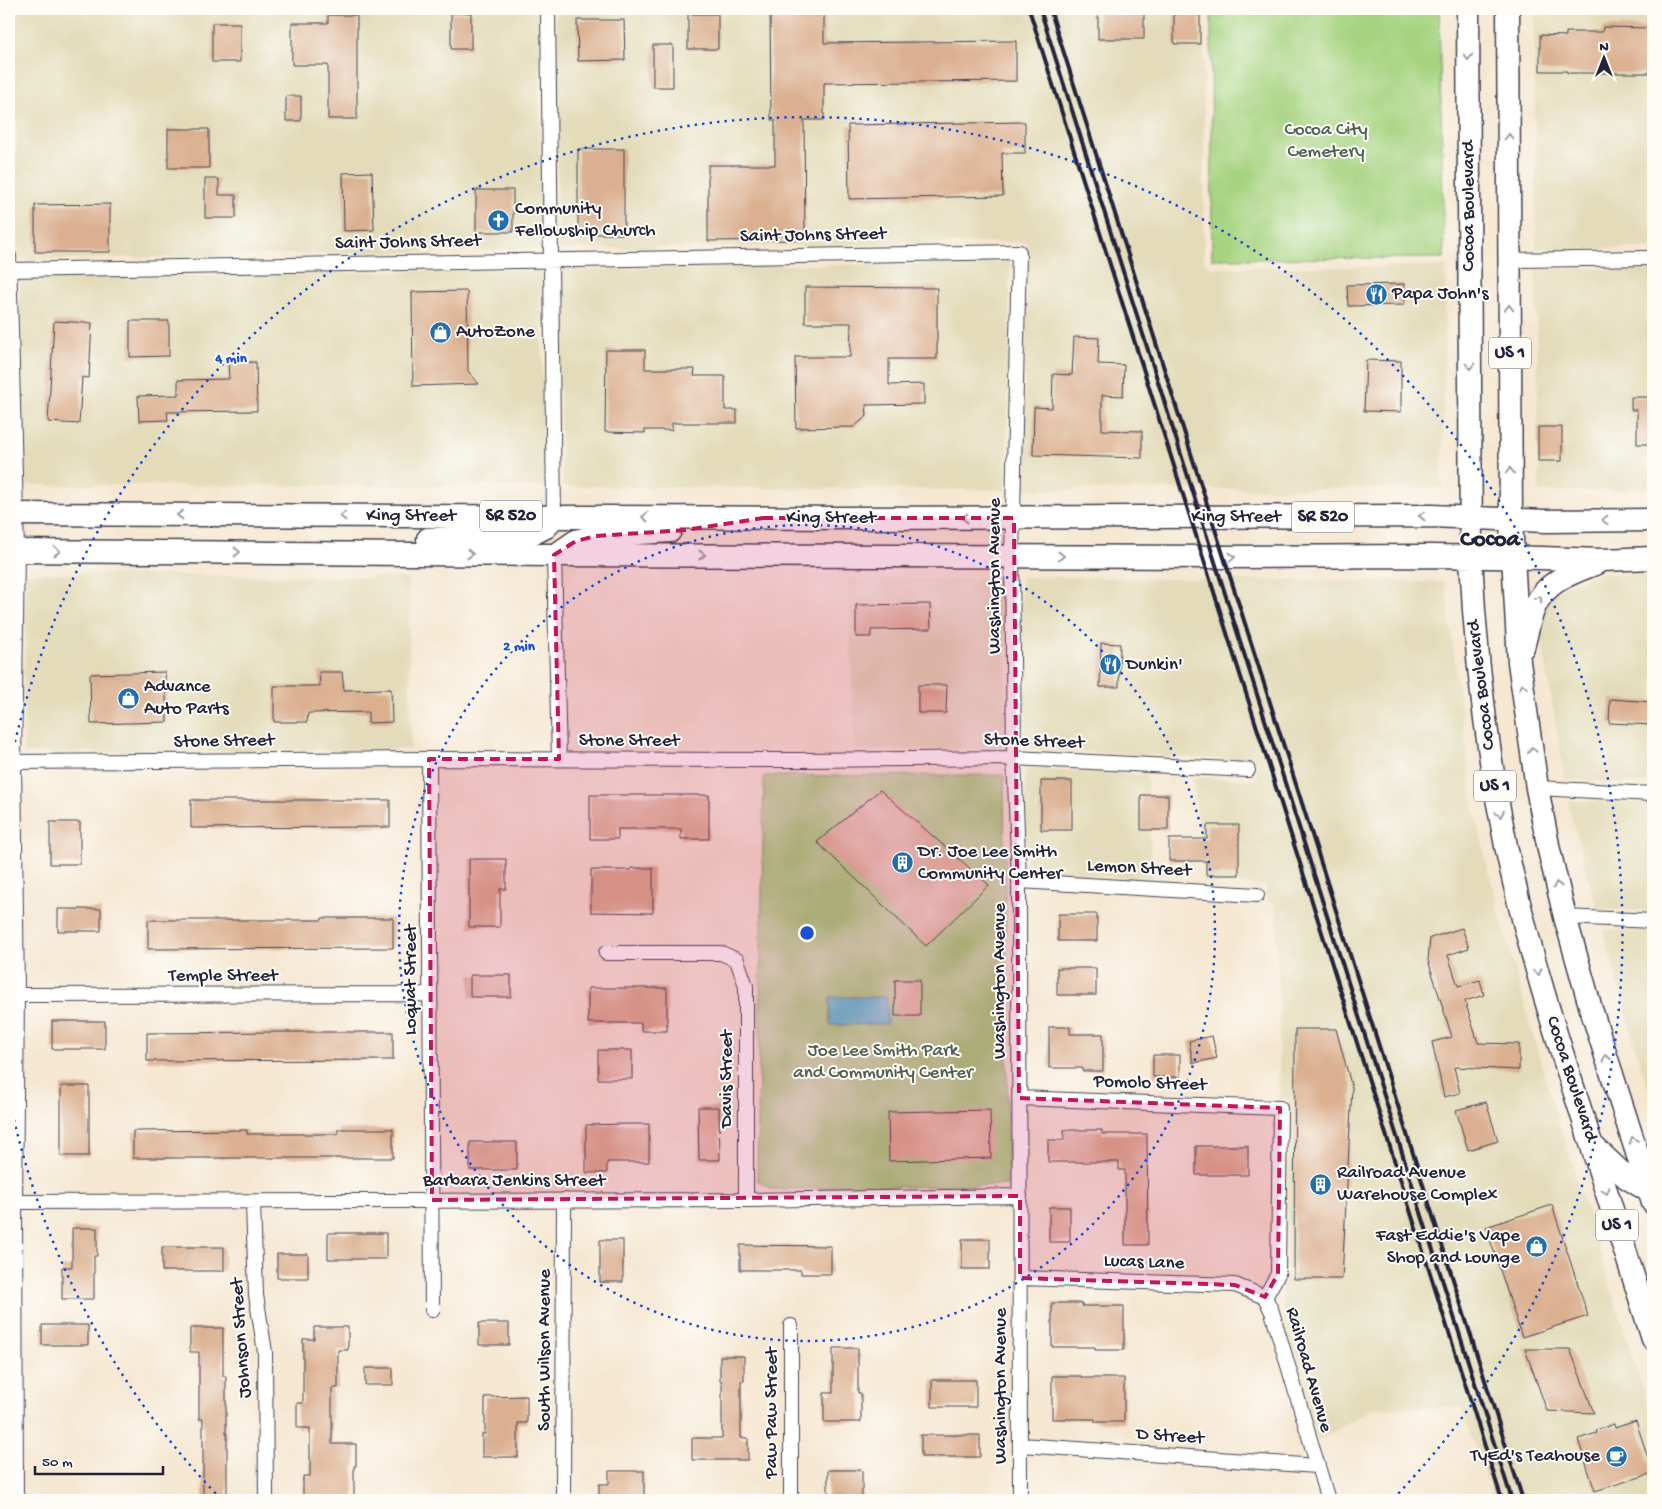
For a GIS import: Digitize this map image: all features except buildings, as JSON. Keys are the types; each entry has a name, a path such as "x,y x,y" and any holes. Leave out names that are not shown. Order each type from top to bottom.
{"main road":[{"name":"Cocoa Boulevard","path":"1468,9 1471,557 1478,664 1494,785 1522,914 1548,1010 1653,1339"},
{"name":"US 1","path":"1508,9 1511,520 1519,662 1537,788 1565,917 1594,1019 1652,1195"},
{"name":"King Street","path":"13,514 762,518 1432,516 1545,521 1653,520"},
{"path":"329,553 356,545 387,540 508,536 534,533 546,527 554,516"},
{"path":"554,555 576,541 596,536 686,530 732,525 762,518"},
{"name":"King Street","path":"13,551 554,555 1512,557 1602,560 1653,558"},
{"path":"1519,662 1534,607 1545,589 1562,577 1602,560"},
{"path":"1591,1145 1626,1177 1652,1195"}],"street":[{"path":"548,9 554,516"},
{"name":"Saint Johns Street","path":"9,270 1019,252"},
{"name":"Washington Avenue","path":"1019,252 1012,556 1014,758 1019,881 1020,1500"},
{"path":"9,256 13,514 12,762 17,995 12,1202 13,1391 16,1500"},
{"path":"1509,260 1653,258"},
{"path":"554,555 559,759"},
{"name":"Stone Street","path":"12,762 1014,758 1248,770"},
{"name":"Loquat Street","path":"429,759 432,1310"},
{"path":"1537,788 1653,794"},
{"name":"Lemon Street","path":"1019,881 1257,895"},
{"path":"1565,917 1653,921"},
{"name":"Davis Street","path":"606,953 721,953 737,960 746,986 746,1200"},
{"name":"Temple Street","path":"17,995 430,994"},
{"name":"Pomolo Street","path":"1019,1098 1280,1108"},
{"name":"Railroad Avenue","path":"1280,1108 1278,1274 1265,1296 1272,1312 1316,1466 1328,1500"},
{"name":"Barbara Jenkins Street","path":"12,1202 746,1200 1020,1196"},
{"name":"South Wilson Avenue","path":"563,1500 564,1200"},
{"name":"Johnson Street","path":"253,1202 256,1295 266,1352 266,1500"},
{"name":"Lucas Lane","path":"1020,1278 1235,1286 1265,1296"},
{"name":"Paw Paw Street","path":"791,1326 791,1500"},
{"name":"D Street","path":"1021,1445 1316,1466"}],"highlighted area":[{"path":"763,518 1014,518 1019,1098 1280,1108 1278,1274 1265,1297 1235,1285 1020,1278 1020,1196 432,1200 429,759 559,759 554,555 576,541 596,536 686,530"}],"shaded area":[{"path":"14,9 539,9 541,249 18,260"},
{"path":"556,9 1204,9 1204,259 1206,264 1212,268 1446,266 1442,488 1023,490 1027,242 558,249"},
{"path":"1534,9 1653,9 1653,248 1536,249"},
{"path":"1010,262 1006,490 562,486 558,269"},
{"path":"1653,268 1653,489 1539,492 1536,269"},
{"path":"541,269 544,486 24,485 19,279"},
{"path":"26,573 408,578 411,749 23,753"},
{"path":"1596,573 1653,574 1653,784 1565,779 1539,624 1551,596 1565,586"},
{"path":"1021,577 1445,582 1473,805 1498,909 1545,1078 1653,1423 1653,1500 1494,1500 1461,1407 1372,1409 1318,1441 1288,1335 1281,1288 1287,1275 1289,1099 1279,1099 1276,903 1266,902 1266,886 1205,882 1193,777 1257,780 1258,761 1023,749"},
{"path":"1004,578 1006,748 855,750 848,580"},
{"path":"1024,768 1147,775 1152,879 1027,872"},
{"path":"1568,800 1653,804 1653,911 1597,909"},
{"path":"1603,929 1653,931 1653,1107 1638,1056"}],"green space":[{"name":"Cocoa City Cemetery","path":"1211,9 1439,9 1444,258 1212,259"},
{"name":"Joe Lee Smith Park and Community Center","path":"1004,775 1008,1185 771,1189 757,1180 764,776"}],"water":[{"path":"830,997 887,997 887,1024 830,1025"}],"railway":[{"path":"1029,9 1502,1500"},
{"path":"1040,9 1512,1500"},
{"path":"1050,9 1523,1500"}],"place":[{"name":"Community Fellowship Church","path":"499,220"},
{"name":"Papa John's","path":"1376,294"},
{"name":"AutoZone","path":"440,332"},
{"name":"Dunkin'","path":"1110,665"},
{"name":"Advance Auto Parts","path":"128,698"},
{"name":"Dr. Joe Lee Smith Community Center","path":"902,863"},
{"name":"Railroad Avenue Warehouse Complex","path":"1321,1184"},
{"name":"Fast Eddie's Vape Shop and Lounge","path":"1536,1247"},
{"name":"TyEd's Teahouse","path":"1616,1456"}],"district":[{"name":"Cocoa","path":"1490,540"}]}
